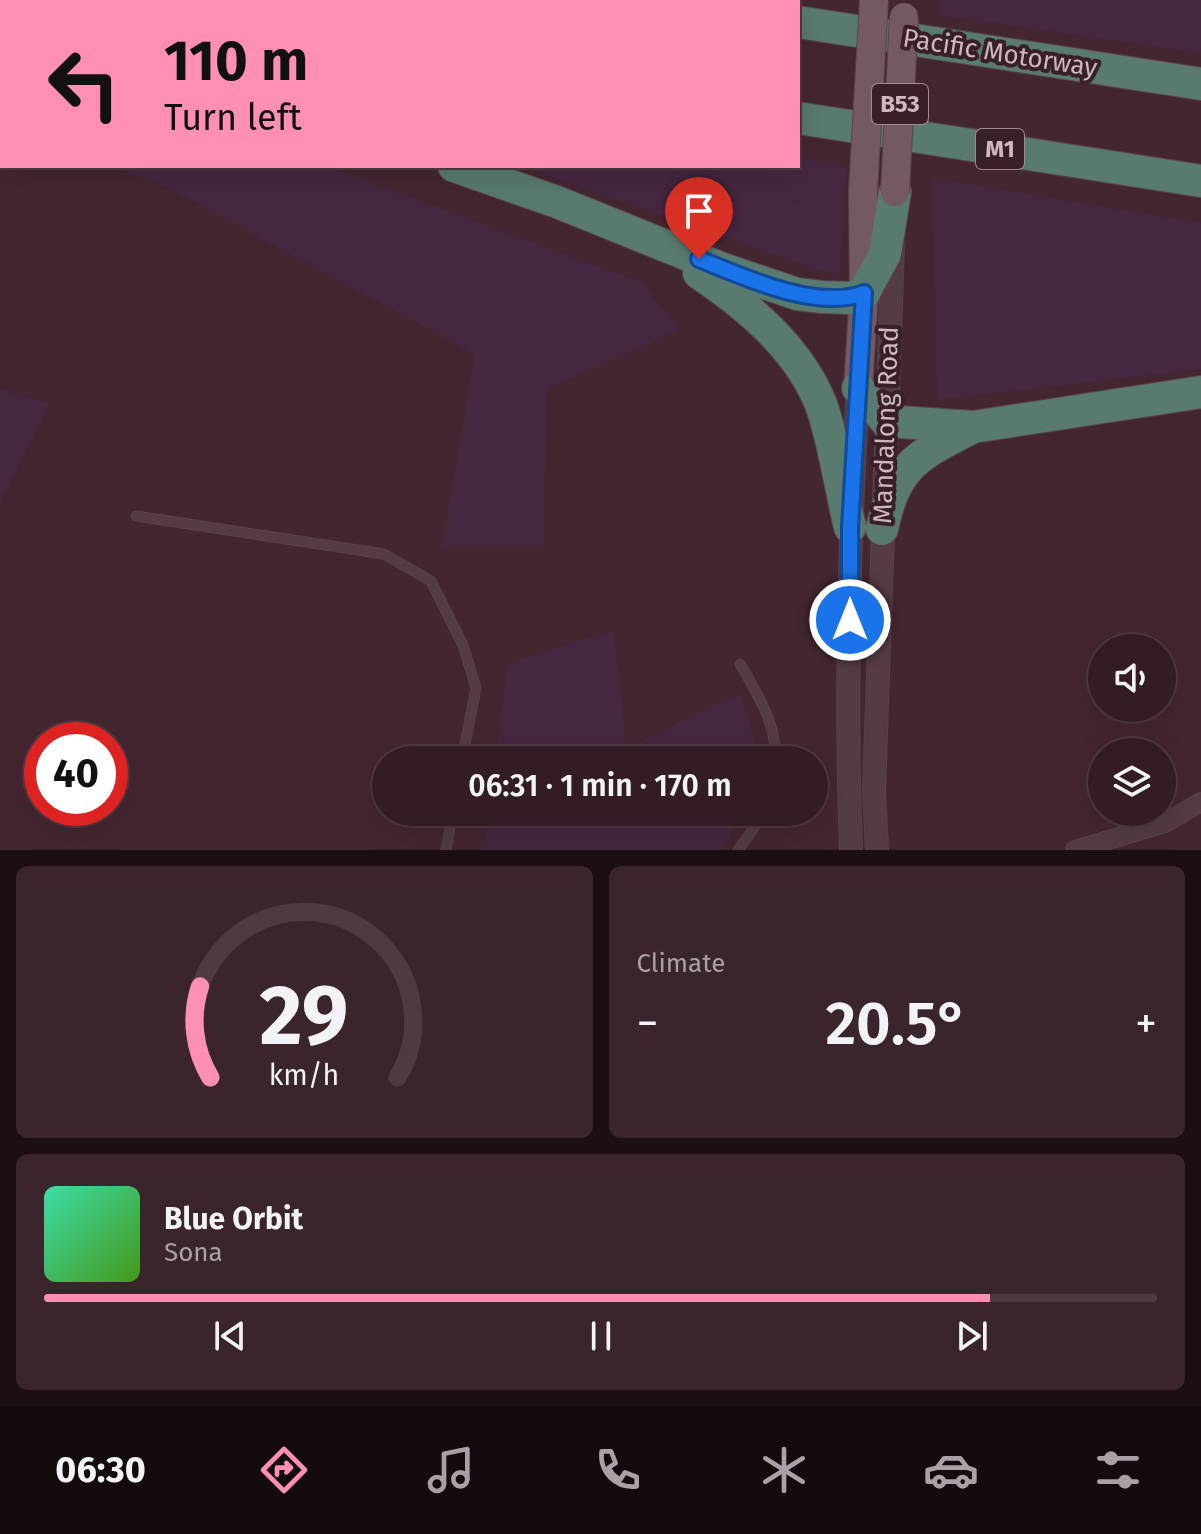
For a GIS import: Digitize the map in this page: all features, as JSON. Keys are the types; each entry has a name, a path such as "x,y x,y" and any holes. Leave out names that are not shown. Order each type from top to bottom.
{"highway":[{"name":"Pacific Motorway","path":"800,22 1201,84"},
{"name":"M1","path":"800,118 1201,181"},
{"path":"460,168 557,202 723,269 797,294 851,298 864,293 885,254 895,192"},
{"path":"650,240 743,303 795,358 821,407 866,528"},
{"path":"858,388 886,421 973,427 1201,392"},
{"path":"866,528 906,470 928,451 973,427"}],"main road":[{"name":"Mandalong Road","path":"858,388 864,293 863,191 874,0"},
{"name":"Mandalong Road","path":"895,192 905,0"}],"street":[{"name":"Mandalong Road","path":"851,850 848,774 866,528 886,421 895,192"},
{"name":"Mandalong Road","path":"858,388 877,850"},
{"path":"1075,850 1165,823 1201,802"}],"lane":[{"path":"136,516 384,554 431,581 463,645 476,688 465,746"},
{"path":"740,664 762,704 775,746"},
{"path":"446,850 450,826"},
{"path":"738,850 755,826"}],"shaded area":[{"path":"940,0 1201,0 1201,53 940,15"},
{"path":"800,158 846,166 839,277 526,168 800,168"},
{"path":"109,168 330,168 641,282 680,330 546,390 544,547 442,547 475,354 154,180"},
{"path":"933,178 1201,223 1201,369 937,400"},
{"path":"0,389 49,404 0,504"},
{"path":"613,630 627,746 498,746 508,663"},
{"path":"739,693 757,746 631,746"},
{"path":"487,826 736,826 721,850 484,850"}],"route":[{"path":"699,259 797,294 851,298 864,293 850,527 850,620"}]}
